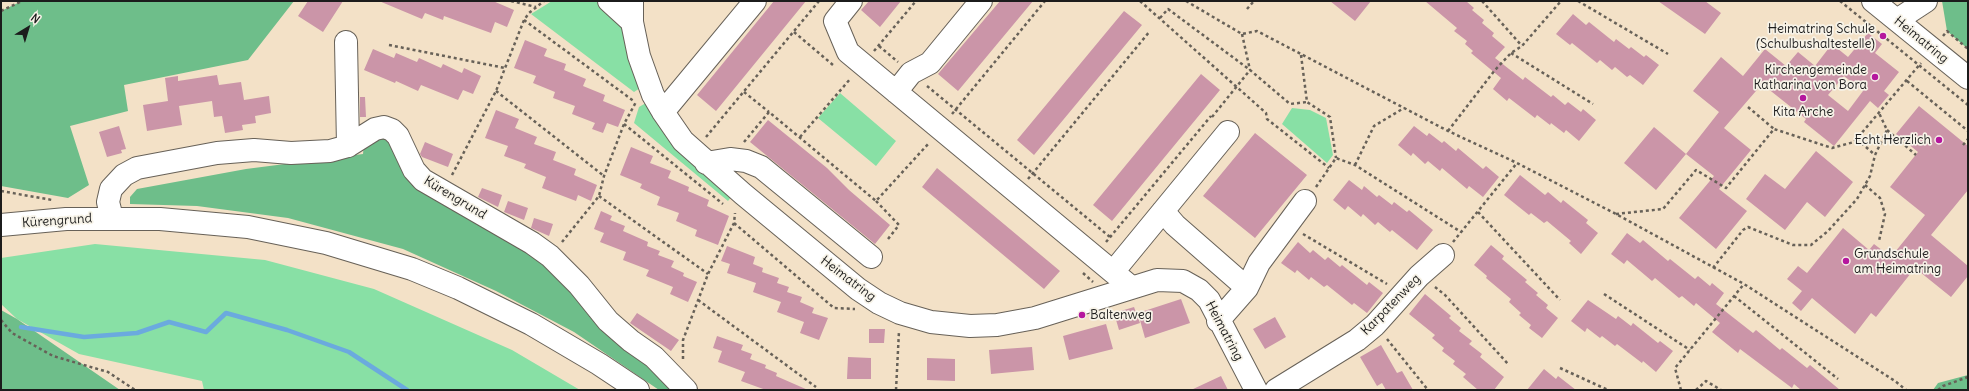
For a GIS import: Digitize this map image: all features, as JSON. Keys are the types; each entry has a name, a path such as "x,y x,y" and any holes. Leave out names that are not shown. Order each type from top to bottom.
{"street":[{"path":"609,1 632,12"},
{"path":"662,112 755,1"},
{"path":"851,1 834,21 849,68 896,92 1131,287"},
{"path":"896,92 911,73 930,63 981,1"},
{"name":"Heimatring","path":"1873,1 1968,78"},
{"path":"1897,20 1926,1"},
{"name":"Heimatring","path":"632,12 639,56 653,95 662,112 683,141 706,163 736,201 879,303 900,313 931,322 962,325 997,324 1035,318 1157,280 1188,282 1209,300 1218,321 1256,390"},
{"path":"346,42 348,146"},
{"name":"Kürengrund","path":"112,218 108,202 111,189 124,175 137,168 217,153 254,150 291,152 330,151 348,146 378,128 384,127 392,130 402,141 414,170 423,180 532,243 550,256 579,284 608,321 631,341 654,357 684,387"},
{"path":"1113,272 1228,132"},
{"path":"706,163 730,159 746,161 761,166 871,258"},
{"path":"1218,321 1247,288 1259,263 1305,202"},
{"path":"1163,211 1175,225 1247,288"},
{"name":"Kürengrund","path":"1,225 66,219 160,219 248,227 326,243 412,269 458,288 531,324 599,364 638,390"},
{"name":"Karpatenweg","path":"1276,390 1357,340 1375,325 1419,276 1443,255"}],"path":[{"path":"1,11 22,1"},
{"path":"511,1 537,7"},
{"path":"444,192 496,90 524,20 529,13 544,1"},
{"path":"718,124 820,1"},
{"path":"916,1 879,46 1110,237"},
{"path":"956,109 1045,1"},
{"path":"1140,1 1266,113 1267,119 1329,168"},
{"path":"1186,1 1242,34 1257,31 1300,55 1448,131 1517,163 1616,214 1744,284 1895,381 1906,390"},
{"path":"1247,9 1254,1"},
{"path":"1482,1 1522,46"},
{"path":"1448,131 1495,70 1511,53 1522,46 1561,1"},
{"path":"1578,1 1668,54"},
{"path":"1840,1 1968,105"},
{"path":"1160,18 1168,10 1250,70 1290,104 1307,102 1330,117 1336,158 1305,202"},
{"path":"524,20 636,102 624,124 604,176 599,196 550,256"},
{"path":"1033,173 1150,31"},
{"path":"794,32 849,68 800,137"},
{"path":"1242,34 1250,70"},
{"path":"389,45 505,68"},
{"path":"1511,53 1593,104"},
{"path":"1300,55 1307,102"},
{"path":"1748,107 1774,129 1832,148 1854,142 1919,66"},
{"path":"1094,256 1250,70"},
{"path":"1907,81 1968,131"},
{"path":"496,90 604,176"},
{"path":"744,92 876,201 899,225 888,239"},
{"path":"1355,165 1374,126 1404,108"},
{"path":"730,159 769,112"},
{"path":"1879,113 1887,130 1916,154"},
{"path":"1211,116 1228,132"},
{"path":"624,124 736,201 734,223 708,274 683,340 684,387"},
{"path":"876,201 941,129"},
{"path":"1616,214 1663,209 1696,170 1726,188 1774,129"},
{"path":"1713,268 1743,230 1748,227 1793,245 1811,245 1828,231 1856,199 1870,176 1875,155 1887,130"},
{"path":"1857,139 1875,155"},
{"path":"1963,145 1968,139"},
{"path":"1336,158 1355,165 1461,232"},
{"path":"1443,255 1517,163"},
{"path":"1865,185 1880,198 1885,214 1880,240"},
{"path":"1,191 64,203 66,219"},
{"path":"599,196 708,274"},
{"path":"1478,212 1560,300"},
{"path":"734,223 834,308 856,310"},
{"path":"1287,225 1404,294"},
{"path":"1419,276 1446,295 1509,365"},
{"path":"1681,390 1675,368 1744,284"},
{"path":"1604,294 1690,350"},
{"path":"1734,296 1838,379"},
{"path":"698,300 816,388"},
{"path":"896,390 900,313"},
{"path":"1,320 12,333 53,356 108,372 135,390"},
{"path":"1375,325 1428,390"},
{"path":"1560,368 1608,390"},
{"path":"1938,390 1943,386 1968,377"},
{"path":"1696,390 1706,381 1721,390"}],"green space":[{"path":"22,1 294,1 248,60 124,85 128,111 70,126 89,185 68,198 1,186 1,11"},
{"path":"552,1 600,1 621,18 643,86 634,92 531,14"},
{"path":"1942,1 1968,1 1968,49 1947,31"},
{"path":"840,93 896,141 876,166 818,118"},
{"path":"651,100 732,196 728,201 634,123 639,107"},
{"path":"1292,108 1310,110 1326,118 1333,155 1327,163 1282,124"},
{"path":"386,136 402,154 542,260 660,372 673,390 659,390 574,332 496,291 403,249 288,218 197,206 130,204 130,197 137,189 246,169 363,154 364,143"},
{"path":"95,244 265,260 374,289 512,350 580,390 204,390 202,381 79,354 17,319 1,304 1,258"},
{"path":"1,310 17,319 120,390 1,390"},
{"path":"1968,375 1968,390 1933,390 1938,383"}],"building":[{"path":"308,1 343,1 323,32 298,16"},
{"path":"379,1 493,1 514,10 507,27 495,22 491,33 444,16 443,20 425,13 422,19"},
{"path":"774,1 806,1 716,111 697,95"},
{"path":"869,1 901,1 880,27 861,10"},
{"path":"1000,1 1033,1 958,91 938,74"},
{"path":"1330,1 1371,1 1355,21"},
{"path":"1425,1 1466,1 1474,8 1472,10 1484,20 1482,23 1494,33 1492,36 1505,47 1495,58 1523,80 1525,77 1551,97 1553,95 1565,105 1568,102 1581,112 1583,109 1596,120 1579,141 1566,130 1564,133 1537,115 1535,118 1509,98 1507,101 1493,89 1501,78 1471,53 1473,51 1465,44 1467,41 1454,31 1457,28"},
{"path":"1658,1 1705,1 1721,13 1705,34"},
{"path":"1124,11 1142,25 1034,155 1017,140"},
{"path":"1573,14 1586,25 1589,22 1614,42 1616,39 1629,49 1631,47 1644,57 1646,55 1659,65 1643,85 1630,75 1627,77 1615,67 1612,70 1600,60 1597,63 1572,43 1570,45 1556,34"},
{"path":"1868,33 1882,44 1875,53 1899,72 1884,91 1889,95 1878,108 1870,101 1834,146 1804,122 1806,119 1762,84 1724,128 1751,150 1719,189 1747,211 1716,249 1679,218 1714,176 1686,154 1719,112 1693,91 1721,57 1743,76 1765,49 1786,66 1798,52 1815,66 1832,44 1848,57","holes":["1844,76 1863,91 1848,111 1828,95"]},
{"path":"525,40 547,49 544,56 566,64 564,70 586,79 583,86 605,95 603,101 625,110 618,127 607,123 603,133 592,129 595,123 572,114 575,106 553,98 555,92 533,83 536,76 514,68"},
{"path":"373,49 394,58 396,53 417,62 419,58 441,68 443,64 462,73 464,68 481,76 473,94 463,90 458,100 421,85 418,91 396,81 395,83 364,70"},
{"path":"1201,74 1220,90 1112,221 1093,205"},
{"path":"217,75 219,85 241,82 244,100 269,96 271,113 255,116 256,123 242,125 243,130 225,133 222,116 214,117 212,101 179,106 182,125 147,131 143,105 168,101 165,78 178,76 178,81"},
{"path":"360,97 365,97 366,117 360,117"},
{"path":"1919,106 1968,146 1968,190 1931,235 1968,266 1968,276 1951,297 1915,268 1876,317 1871,313 1855,334 1812,298 1801,311 1792,303 1802,291 1787,279 1798,266 1807,273 1843,228 1869,250 1874,244 1891,257 1925,215 1890,187 1918,152 1896,134"},
{"path":"496,110 519,119 515,128 537,137 534,144 556,152 553,160 576,169 574,175 597,185 591,201 578,195 576,201 542,188 546,177 524,168 526,164 504,156 508,146 485,138"},
{"path":"768,120 827,168 849,190 890,225 875,244 750,142"},
{"path":"119,126 126,149 121,150 122,153 107,157 99,132"},
{"path":"1414,126 1427,136 1429,133 1442,143 1444,141 1456,151 1458,148 1483,169 1486,166 1499,177 1483,197 1469,186 1467,189 1442,168 1440,171 1428,161 1425,164 1413,153 1411,156 1398,145"},
{"path":"1654,127 1686,154 1656,190 1624,163"},
{"path":"1255,133 1307,175 1255,238 1203,196"},
{"path":"425,142 453,154 448,167 422,157 420,154"},
{"path":"631,147 653,156 650,163 671,171 668,178 689,187 688,191 709,200 707,206 729,216 718,245 695,236 697,230 676,221 679,213 657,205 660,197 640,188 642,184 620,175"},
{"path":"1816,151 1853,182 1825,217 1807,202 1785,230 1746,199 1765,174 1785,189"},
{"path":"937,168 1060,271 1044,289 922,187"},
{"path":"1520,175 1545,195 1548,192 1561,203 1563,200 1588,220 1586,223 1598,233 1581,254 1569,243 1571,241 1547,221 1544,223 1531,213 1529,215 1504,195"},
{"path":"1349,180 1362,190 1364,186 1377,197 1379,195 1392,205 1394,202 1407,212 1409,210 1433,230 1417,250 1392,230 1390,232 1378,222 1375,225 1363,214 1361,217 1348,206 1345,210 1333,200"},
{"path":"482,188 502,195 498,207 478,197"},
{"path":"508,201 528,208 524,220 504,212"},
{"path":"601,211 612,216 610,220 625,226 623,231 648,242 647,246 660,251 658,255 674,261 671,267 684,273 683,276 697,282 688,302 670,294 673,287 646,276 649,270 623,260 626,252 600,242 604,233 594,229"},
{"path":"534,218 553,224 549,236 531,228"},
{"path":"1627,233 1640,243 1643,240 1668,261 1670,259 1695,279 1698,276 1710,286 1712,283 1724,293 1716,304 1753,333 1756,330 1780,350 1782,348 1807,368 1810,365 1840,390 1801,390 1794,384 1792,388 1740,349 1738,353 1712,332 1720,323 1696,303 1694,306 1682,296 1679,298 1655,278 1652,281 1627,260 1624,264 1611,254"},
{"path":"1298,242 1310,253 1313,250 1325,260 1328,257 1340,267 1342,265 1367,285 1369,282 1383,293 1367,313 1354,303 1352,305 1327,285 1324,287 1311,277 1309,280 1297,270 1295,273 1281,263"},
{"path":"1491,245 1504,256 1502,259 1527,280 1525,282 1538,293 1536,295 1548,305 1546,308 1558,318 1542,338 1529,328 1531,325 1519,315 1521,313 1509,302 1511,299 1486,278 1487,276 1474,265"},
{"path":"727,246 755,257 753,264 763,268 762,272 779,278 777,283 789,287 787,292 802,297 800,302 814,308 812,313 828,318 819,340 800,333 804,322 777,312 781,302 753,292 756,283 727,273 730,264 721,261"},
{"path":"1425,294 1451,316 1449,318 1461,328 1459,331 1472,341 1469,344 1482,354 1480,357 1504,377 1494,390 1478,390 1463,377 1466,374 1453,364 1455,361 1442,351 1444,348 1432,338 1435,335 1409,314"},
{"path":"1181,299 1190,323 1145,338 1138,313"},
{"path":"1588,300 1616,319 1618,316 1631,326 1633,323 1658,343 1660,341 1673,351 1656,372 1643,361 1642,363 1617,344 1615,346 1602,336 1600,338 1587,328 1585,332 1571,321"},
{"path":"1134,307 1140,323 1119,330 1114,313"},
{"path":"637,313 679,340 671,351 630,323"},
{"path":"1275,317 1286,337 1265,349 1253,329"},
{"path":"1106,324 1113,349 1069,360 1063,336"},
{"path":"869,329 885,329 884,343 869,343"},
{"path":"717,336 743,345 741,350 752,354 750,359 766,365 765,368 777,373 776,376 808,390 766,390 741,381 745,372 718,362 722,351 713,348"},
{"path":"1381,345 1397,373 1402,371 1413,390 1386,390 1382,383 1377,386 1360,357"},
{"path":"1032,347 1034,370 991,374 989,350"},
{"path":"848,357 871,358 871,379 847,379"},
{"path":"927,358 955,359 955,381 927,380"},
{"path":"1544,369 1556,379 1558,376 1576,390 1527,390"},
{"path":"1221,376 1228,390 1191,390"}],"waterway":[{"path":"21,327 84,337 137,333 169,322 206,332 226,313 287,330 349,352 407,390"}],"place":[{"name":"Heimatring Schule (Schulbushaltestelle)","path":"1883,36"},
{"name":"Kirchengemeinde Katharina von Bora","path":"1875,77"},
{"name":"Kita Arche","path":"1803,98"},
{"name":"Echt Herzlich","path":"1939,140"},
{"name":"Grundschule am Heimatring","path":"1846,261"},
{"name":"Baltenweg","path":"1082,315"}]}
